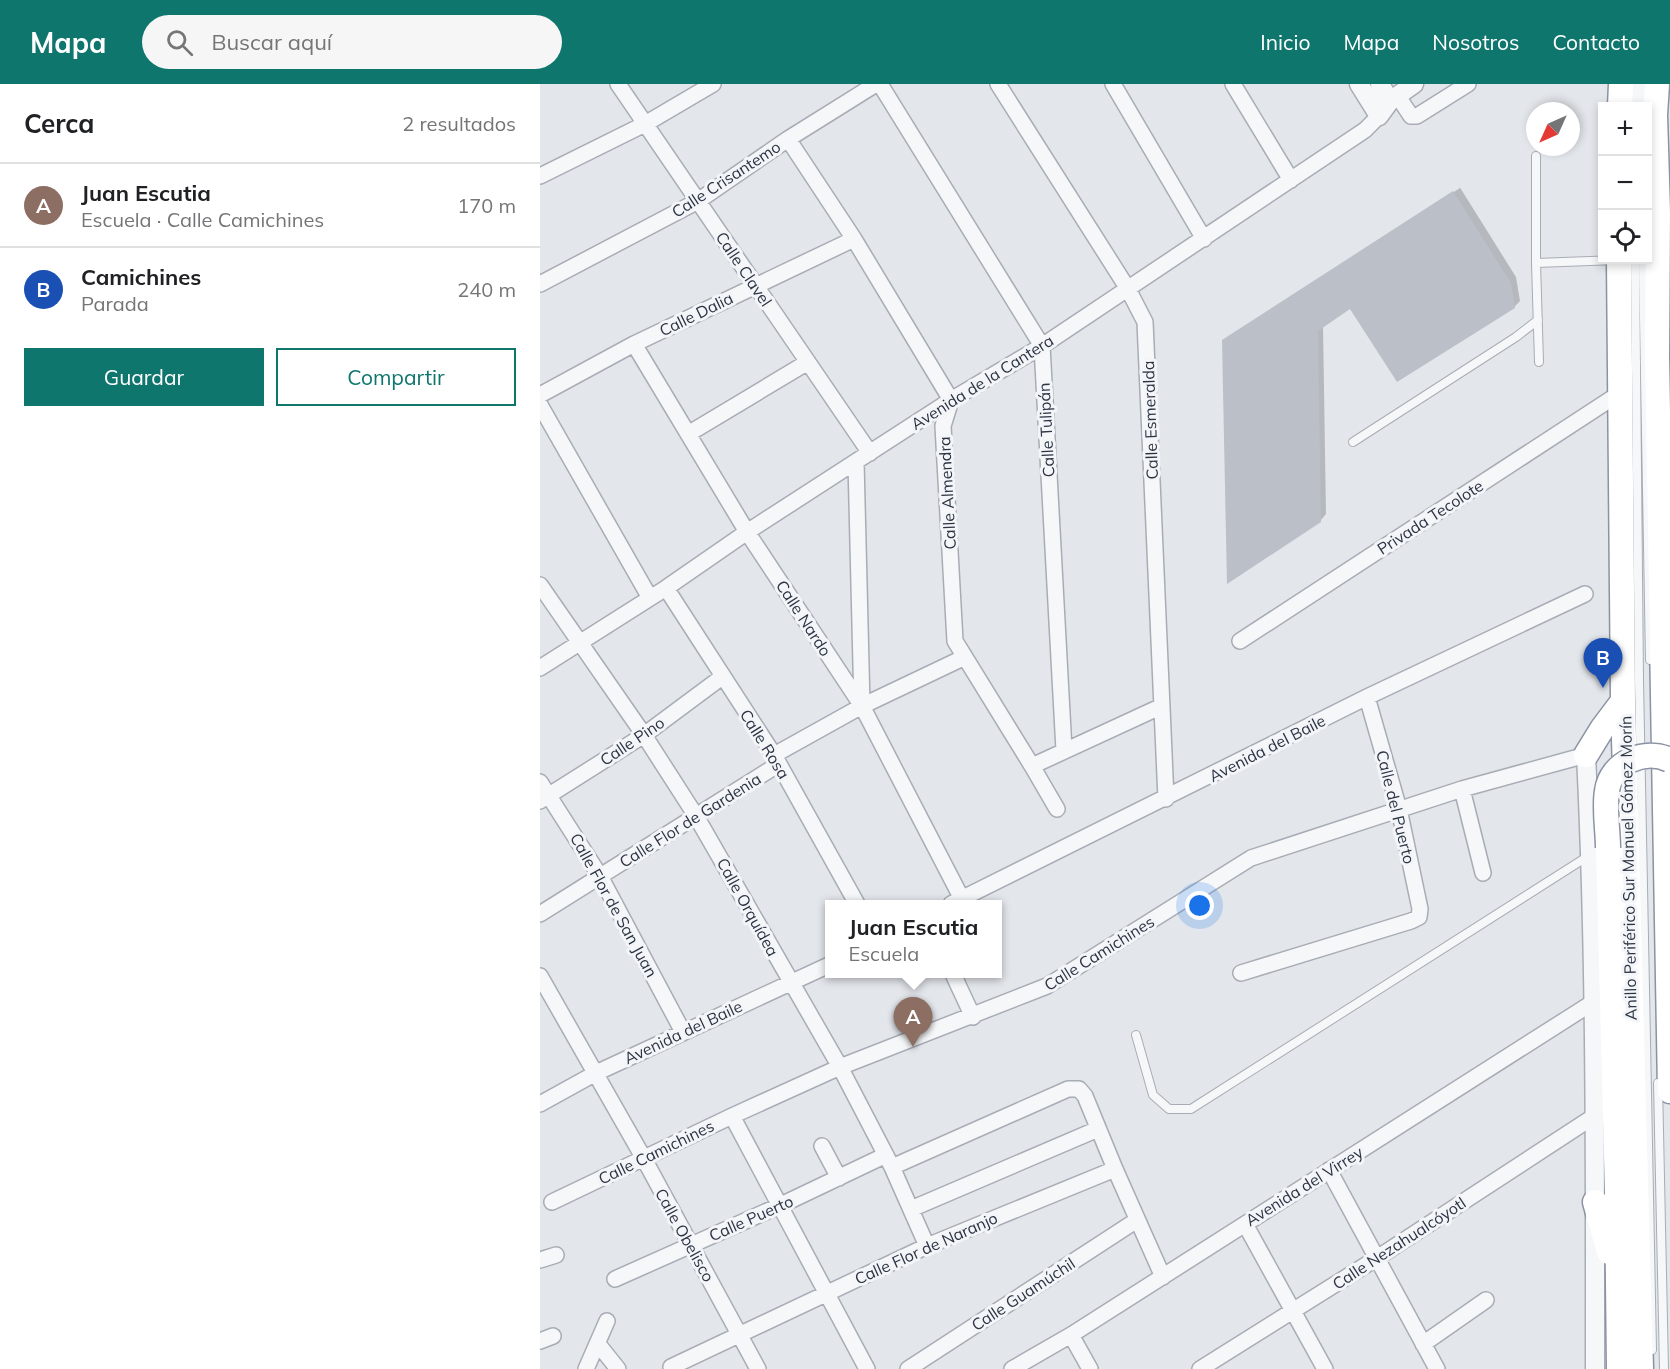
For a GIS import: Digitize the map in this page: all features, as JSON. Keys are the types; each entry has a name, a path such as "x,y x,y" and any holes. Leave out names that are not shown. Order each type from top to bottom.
{"highway":[{"path":"1620,102 1621,84"},
{"path":"1657,84 1655,115 1666,211 1664,1081"},
{"name":"Anillo Periférico Sur Manuel Gómez Morín","path":"1619,264 1623,701 1647,1363"},
{"path":"1665,474 1670,534"},
{"path":"1586,755 1623,701"},
{"path":"1619,1369 1618,1285 1600,851 1607,791 1612,777 1622,765 1635,758 1658,756"},
{"path":"1595,1202 1618,1285"}],"street":[{"name":"Calle Clavel","path":"618,84 870,453"},
{"path":"540,176 645,124 713,84"},
{"name":"Calle Crisantemo","path":"540,284 698,201 788,139 878,84"},
{"name":"Calle Tulipán","path":"878,84 1042,346 1064,750"},
{"name":"Calle Esmeralda","path":"998,84 1128,290 1145,322 1166,799"},
{"path":"1113,84 1204,239"},
{"path":"1233,84 1292,180"},
{"path":"1359,84 1379,116"},
{"path":"1380,84 1412,116 1417,116 1468,84"},
{"name":"Avenida de la Cantera","path":"540,669 951,400 1042,346 1128,290 1365,130 1394,98 1414,84"},
{"path":"788,139 854,239 951,400"},
{"name":"Calle Dalia","path":"540,395 634,344 854,239"},
{"name":"Calle Nardo","path":"634,344 747,532 862,706 955,900"},
{"path":"688,434 808,362"},
{"name":"Privada Tecolote","path":"1240,641 1620,393"},
{"name":"Calle Almendra","path":"951,400 944,421 944,438 956,641 1057,810"},
{"path":"540,405 650,598"},
{"path":"856,462 862,706"},
{"name":"Calle Orquídea","path":"540,585 644,735 696,816 840,1067 889,1161 927,1245"},
{"name":"Calle Rosa","path":"666,588 777,760 855,900"},
{"name":"Avenida del Baile","path":"960,900 1367,697 1585,594"},
{"name":"Calle Flor de Gardenia","path":"540,914 696,816 777,760 862,706 965,657"},
{"name":"Calle Pino","path":"545,798 644,735 722,677"},
{"name":"Calle del Puerto","path":"1241,973 1419,917 1420,909 1400,809 1367,697"},
{"path":"1032,766 1162,706"},
{"path":"1586,755 1600,851 1595,1001 1595,1369"},
{"name":"Calle Camichines","path":"552,1202 643,1157 840,1067 973,1017 1047,986 1251,858 1462,789 1586,755"},
{"name":"Calle Flor de San Juan","path":"540,782 545,798 600,876 683,1032"},
{"path":"1462,789 1484,873"},
{"name":"Avenida del Baile","path":"540,1104 596,1073 825,967"},
{"name":"Calle Obelisco","path":"540,976 643,1157 758,1369"},
{"path":"955,978 973,1017"},
{"name":"Avenida del Virrey","path":"1012,1369 1163,1277 1595,1001"},
{"name":"Calle Puerto","path":"615,1279 839,1178 889,1161 1068,1089 1080,1089 1098,1129"},
{"name":"Calle Nezahualcóyotl","path":"1200,1369 1377,1258 1596,1115"},
{"path":"732,1116 867,1369"},
{"path":"911,1209 1098,1129 1163,1277"},
{"path":"822,1146 839,1178"},
{"name":"Calle Flor de Naranjo","path":"671,1367 927,1245 1115,1169"},
{"path":"1329,1170 1437,1369"},
{"name":"Calle Guamúchil","path":"908,1369 1137,1220"},
{"path":"1245,1224 1325,1369"},
{"path":"540,1260 556,1255"},
{"path":"1423,1344 1486,1300"},
{"path":"586,1369 607,1321"},
{"path":"1071,1335 1090,1369"},
{"path":"598,1344 618,1369"}],"lane":[{"path":"1634,102 1635,84"},
{"path":"1641,102 1642,84"},
{"path":"1536,156 1539,362"},
{"path":"1536,263 1598,261"},
{"path":"1635,264 1647,1363"},
{"path":"1643,264 1650,665"},
{"path":"1353,442 1516,337 1538,320"},
{"path":"1136,1035 1153,1095 1169,1109 1191,1109 1600,851"},
{"path":"1664,1081 1664,1369"}],"building":[{"path":"1453,191 1511,283 1515,308 1397,382 1350,309 1318,331 1321,522 1227,584 1222,340"}],"place":[{"name":"Camichines","path":"1603,688"},
{"name":"Juan Escutia","path":"913,1047"}]}
